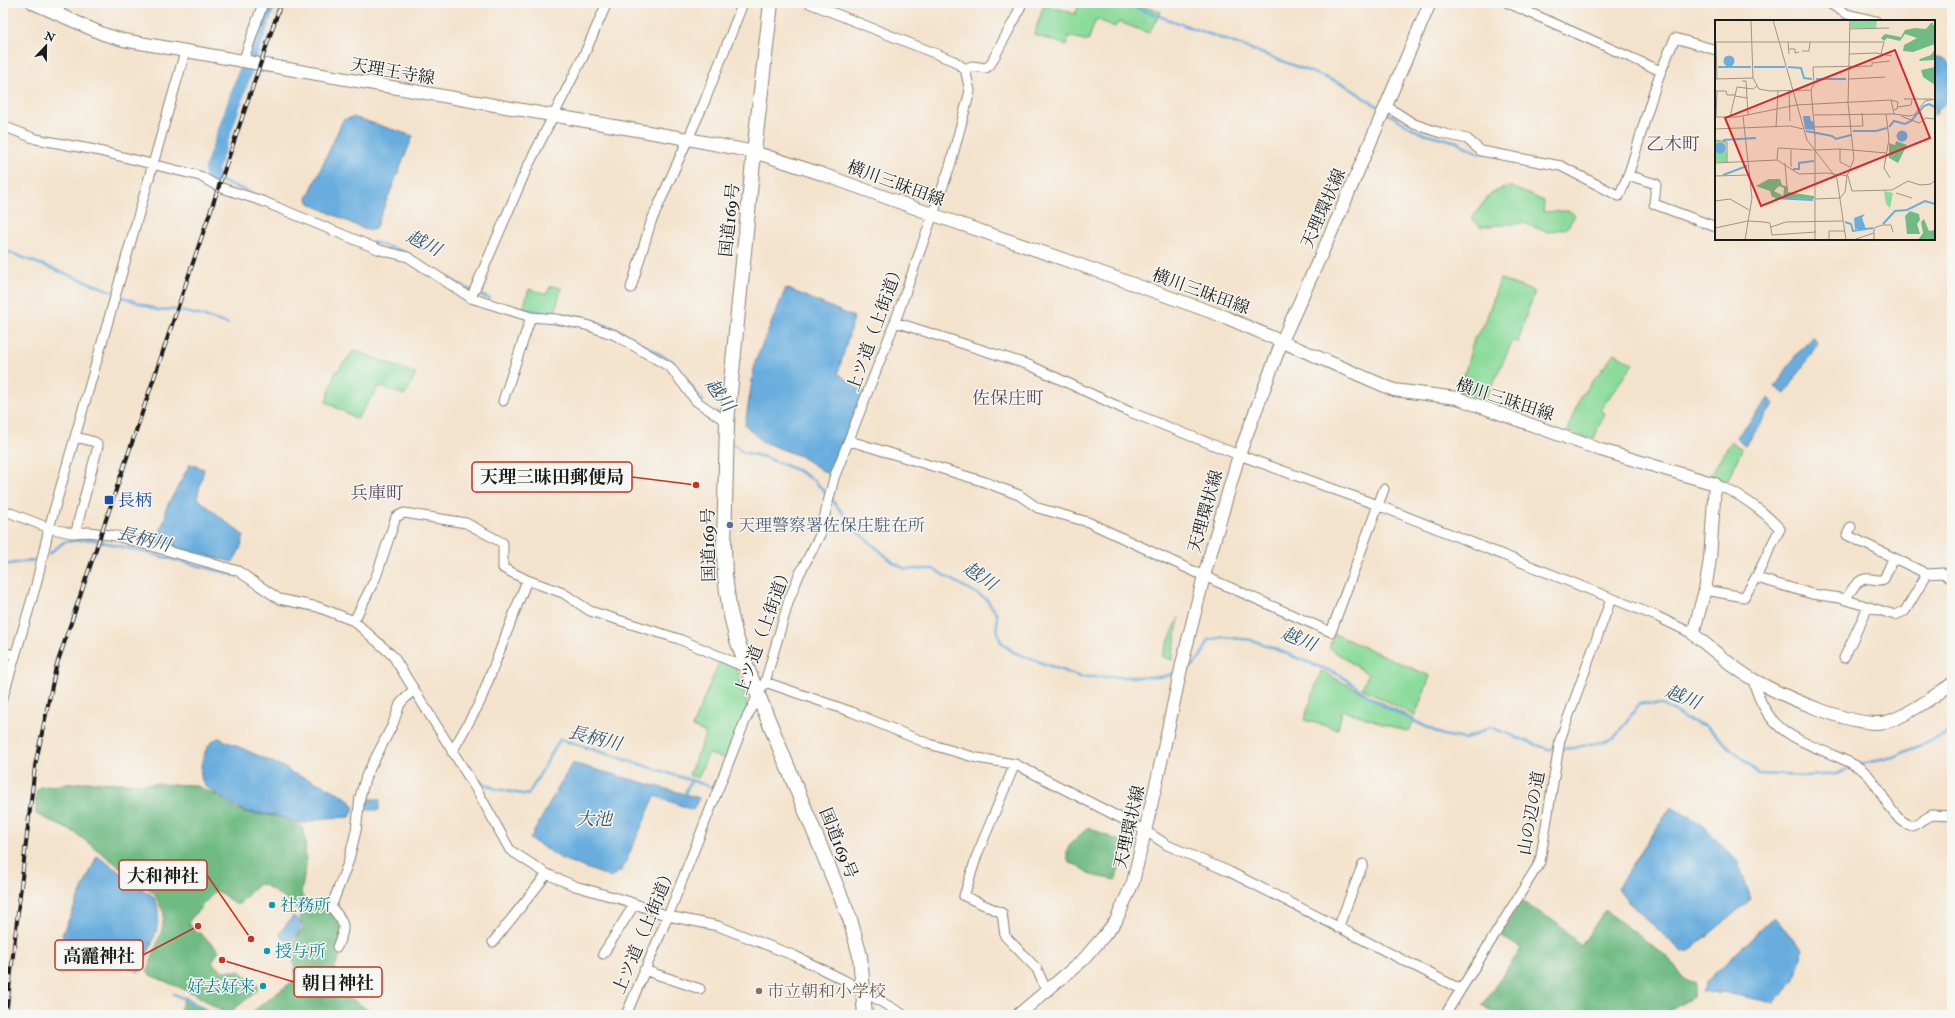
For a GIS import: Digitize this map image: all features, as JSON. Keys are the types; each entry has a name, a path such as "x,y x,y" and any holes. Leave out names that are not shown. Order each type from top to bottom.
{"highway":[{"name":"国道169号","path":"771,3 754,152 727,422 724,546 725,576 729,607 736,637 747,668 850,919 860,956 865,1015"}],"main road":[{"name":"天理王寺線","path":"33,3 59,8 103,34 123,40 184,52 688,139 754,152"},
{"name":"天理環状線","path":"1018,1015 1083,960 1116,921 1133,882 1146,831 1182,664 1204,576 1239,455 1282,341 1340,213 1430,3"},
{"name":"横川三昧田線","path":"754,152 822,174 934,215 1217,314 1394,390 1457,398 1601,450 1715,484"},
{"path":"1715,484 1710,559 1705,590 1693,634 1753,680 1832,714 1875,722 1886,722 1918,707 1952,684"}],"street":[{"path":"248,62 263,3"},
{"path":"471,298 552,116 583,57 607,3"},
{"path":"631,288 651,222 704,103 743,3"},
{"path":"809,3 954,61 965,69 972,66 986,68 990,64 1022,3"},
{"path":"1508,3 1661,71"},
{"path":"1829,3 1847,14 1872,20"},
{"path":"1386,106 1414,124 1466,139 1481,151 1561,166 1619,196 1628,176 1643,132 1652,93 1676,38 1715,50"},
{"path":"3,697 36,585 49,528 76,437 152,164 174,94 184,52"},
{"name":"上ツ道（上街道）","path":"626,1015 668,916 745,721 765,682 789,600 799,575 820,535 834,478 850,441 895,322 934,215 950,166 970,91 965,69"},
{"path":"3,126 36,139 200,176 218,187 262,201 380,250 408,257 471,298 531,318 556,318 586,325 615,335 670,367 696,401 727,422"},
{"path":"1628,176 1656,184 1654,204 1715,227"},
{"path":"503,401 531,318"},
{"path":"895,322 1030,365 1130,412 1239,455 1378,505 1656,616 1693,634"},
{"path":"76,437 95,442 98,446 76,533"},
{"path":"850,441 982,481 1019,495 1038,508 1088,522 1204,576 1332,632 1384,489"},
{"path":"1705,590 1744,597 1757,578 1765,556 1780,529 1772,520 1732,490 1715,484"},
{"path":"3,510 49,528 76,533 90,532 116,536 238,571 279,599 318,607 354,621 393,656 478,792 510,850 547,874 575,886 668,916 718,926 795,956 863,991 904,1015"},
{"path":"354,621 376,577 396,517 404,513 466,522 503,543 503,568 527,580 563,593 590,611 679,639 747,668"},
{"path":"1851,527 1847,536 1927,574 1942,573 1952,580"},
{"path":"1845,600 1857,582 1866,579 1881,581 1884,579 1892,561 1897,560"},
{"path":"1757,578 1812,594 1845,600 1895,615 1905,611 1927,574"},
{"path":"452,752 480,702 527,580"},
{"name":"山の辺の道","path":"1445,1015 1540,862 1560,740 1611,599"},
{"path":"1844,658 1868,607"},
{"path":"3,652 14,656"},
{"path":"1753,680 1758,698 1769,716 1782,731 1799,741 1855,764 1866,773 1893,812 1907,824 1912,826 1932,815 1952,816"},
{"path":"765,682 852,712 930,744 977,758 1015,764 1146,831 1167,845 1230,872 1460,990"},
{"path":"337,947 344,931 343,920 331,907 348,863 356,831 360,797 366,776 393,724 400,704 414,689"},
{"path":"1015,764 977,855 964,896 1002,913 1005,936 1037,969 1046,990"},
{"path":"1338,928 1363,864"},
{"path":"493,942 547,874"},
{"path":"603,954 634,905"},
{"path":"644,970 700,989"}],"green space":[{"path":"1080,3 1130,3 1161,12 1149,33 1119,22 1115,27 1096,19 1088,41 1068,36 1067,45 1034,35 1044,4 1075,14"},
{"path":"1509,186 1544,201 1543,212 1569,211 1575,215 1567,228 1547,232 1524,223 1480,227 1472,218 1491,193"},
{"path":"1500,279 1535,292 1526,315 1518,343 1513,340 1485,401 1460,391 1474,339 1485,323"},
{"path":"551,286 561,288 555,313 523,309 529,289 546,294"},
{"path":"354,350 416,374 405,395 379,386 357,419 326,402 335,374"},
{"path":"1615,353 1633,364 1600,410 1605,413 1593,440 1567,431 1580,397"},
{"path":"1731,442 1742,449 1725,487 1708,479"},
{"path":"1179,617 1172,660 1162,656"},
{"path":"1334,634 1430,676 1415,716 1362,688 1368,674 1329,648"},
{"path":"720,660 736,666 746,697 747,708 727,759 708,754 698,778 689,775 706,733 692,727"},
{"path":"1321,671 1414,719 1409,732 1342,710 1338,729 1304,720"},
{"path":"86,782 194,785 216,795 236,809 248,813 274,816 297,824 303,829 305,836 306,867 301,893 305,902 316,906 331,908 346,917 346,933 330,980 330,985 376,1015 251,1015 251,1013 297,978 292,945 303,928 295,906 265,885 259,884 239,904 235,904 218,891 215,891 189,921 189,924 219,950 212,962 213,963 222,971 239,971 258,985 257,991 229,1013 226,1014 195,994 150,975 147,972 162,930 164,914 155,894 74,832 36,814 36,792 40,787"},
{"path":"1088,827 1124,843 1116,880 1091,875 1077,865 1069,863 1067,851 1069,847"},
{"path":"1521,901 1557,923 1581,946 1605,910 1670,959 1684,979 1696,983 1693,997 1662,1015 1497,1015 1482,1005 1521,949 1500,935"},
{"path":"185,997 215,1015 178,1015"}],"water":[{"path":"1935,57 1940,57 1952,65 1952,94 1935,115"},
{"path":"353,117 413,136 375,229 366,230 311,204 307,199 343,120"},
{"path":"786,288 854,317 838,373 858,389 868,394 834,478 800,456 763,442 745,425 755,362"},
{"path":"1813,337 1818,343 1785,394 1775,387 1796,355"},
{"path":"1769,398 1774,404 1745,445 1736,438"},
{"path":"190,464 204,469 197,498 244,536 240,549 233,562 158,544 157,541 166,515 165,510"},
{"path":"219,738 288,769 289,772 325,786 344,796 354,807 350,817 324,818 306,823 299,823 275,815 248,812 236,807 205,786 202,781 201,766 205,751 214,740"},
{"name":"大池","path":"572,763 699,798 693,810 655,796 622,870 610,877 562,859 530,839"},
{"path":"363,799 380,799 379,810 362,810"},
{"path":"1671,807 1700,823 1738,862 1751,899 1689,951 1682,952 1627,901 1617,888"},
{"path":"97,856 154,897 157,906 158,923 153,941 142,966 144,968 139,972 65,941 62,935"},
{"path":"293,916 301,922 301,925 296,936 289,941 285,940 280,935 281,931"},
{"path":"1774,917 1803,950 1794,982 1774,1003 1722,992 1702,993 1707,981"}],"waterway":[{"name":"越川","path":"213,178 211,170 269,3"},
{"path":"1122,3 1240,45 1345,85 1381,109"},
{"path":"1494,3 1506,7"},
{"path":"1387,113 1419,132 1457,142 1480,154"},
{"name":"越川","path":"213,178 280,204"},
{"name":"越川","path":"373,242 405,252"},
{"path":"3,250 114,292"},
{"name":"越川","path":"448,278 472,291"},
{"name":"越川","path":"476,293 490,299"},
{"path":"118,295 160,311 171,309 199,315 228,324"},
{"name":"越川","path":"519,309 584,317 621,331 673,362 703,401"},
{"name":"越川","path":"715,418 721,427"},
{"name":"越川","path":"732,443 743,452 764,457 797,470 815,481 827,495"},
{"name":"越川","path":"832,500 859,533 894,563 905,569 933,569 986,599 997,614 997,629 1001,642 1013,652 1080,677 1161,677 1176,673"},
{"name":"長柄川","path":"49,554 64,542 91,539 236,575"},
{"name":"長柄川","path":"3,565 34,560"},
{"name":"越川","path":"1184,670 1196,662 1209,640 1224,637 1252,640 1340,675 1381,705 1443,735 1465,739 1490,727 1548,749 1574,748 1603,742 1615,737 1640,703 1662,705 1678,713 1685,719 1706,726 1759,774 1808,776 1836,774 1854,767"},
{"name":"越川","path":"1858,765 1893,757 1942,736 1952,729"},
{"name":"長柄川","path":"475,779 496,789 528,795 560,739 712,787"},
{"path":"684,796 691,780"},
{"path":"174,994 194,1003 211,1015"}],"railway":[{"path":"6,1015 35,766 56,667 281,3"}],"place":[{"name":"天理三昧田郵便局","path":"696,485"},
{"name":"長柄","path":"109,500"},
{"name":"天理警察署佐保庄駐在所","path":"730,525"},
{"name":"社務所","path":"272,905"},
{"name":"高龗神社","path":"198,926"},
{"name":"大和神社","path":"251,939"},
{"name":"授与所","path":"267,951"},
{"name":"朝日神社","path":"222,960"},
{"name":"好去好来","path":"263,986"},
{"name":"市立朝和小学校","path":"759,991"}],"district":[{"name":"乙木町","path":"1673,144"},
{"name":"佐保庄町","path":"1008,398"},
{"name":"兵庫町","path":"377,493"}]}
